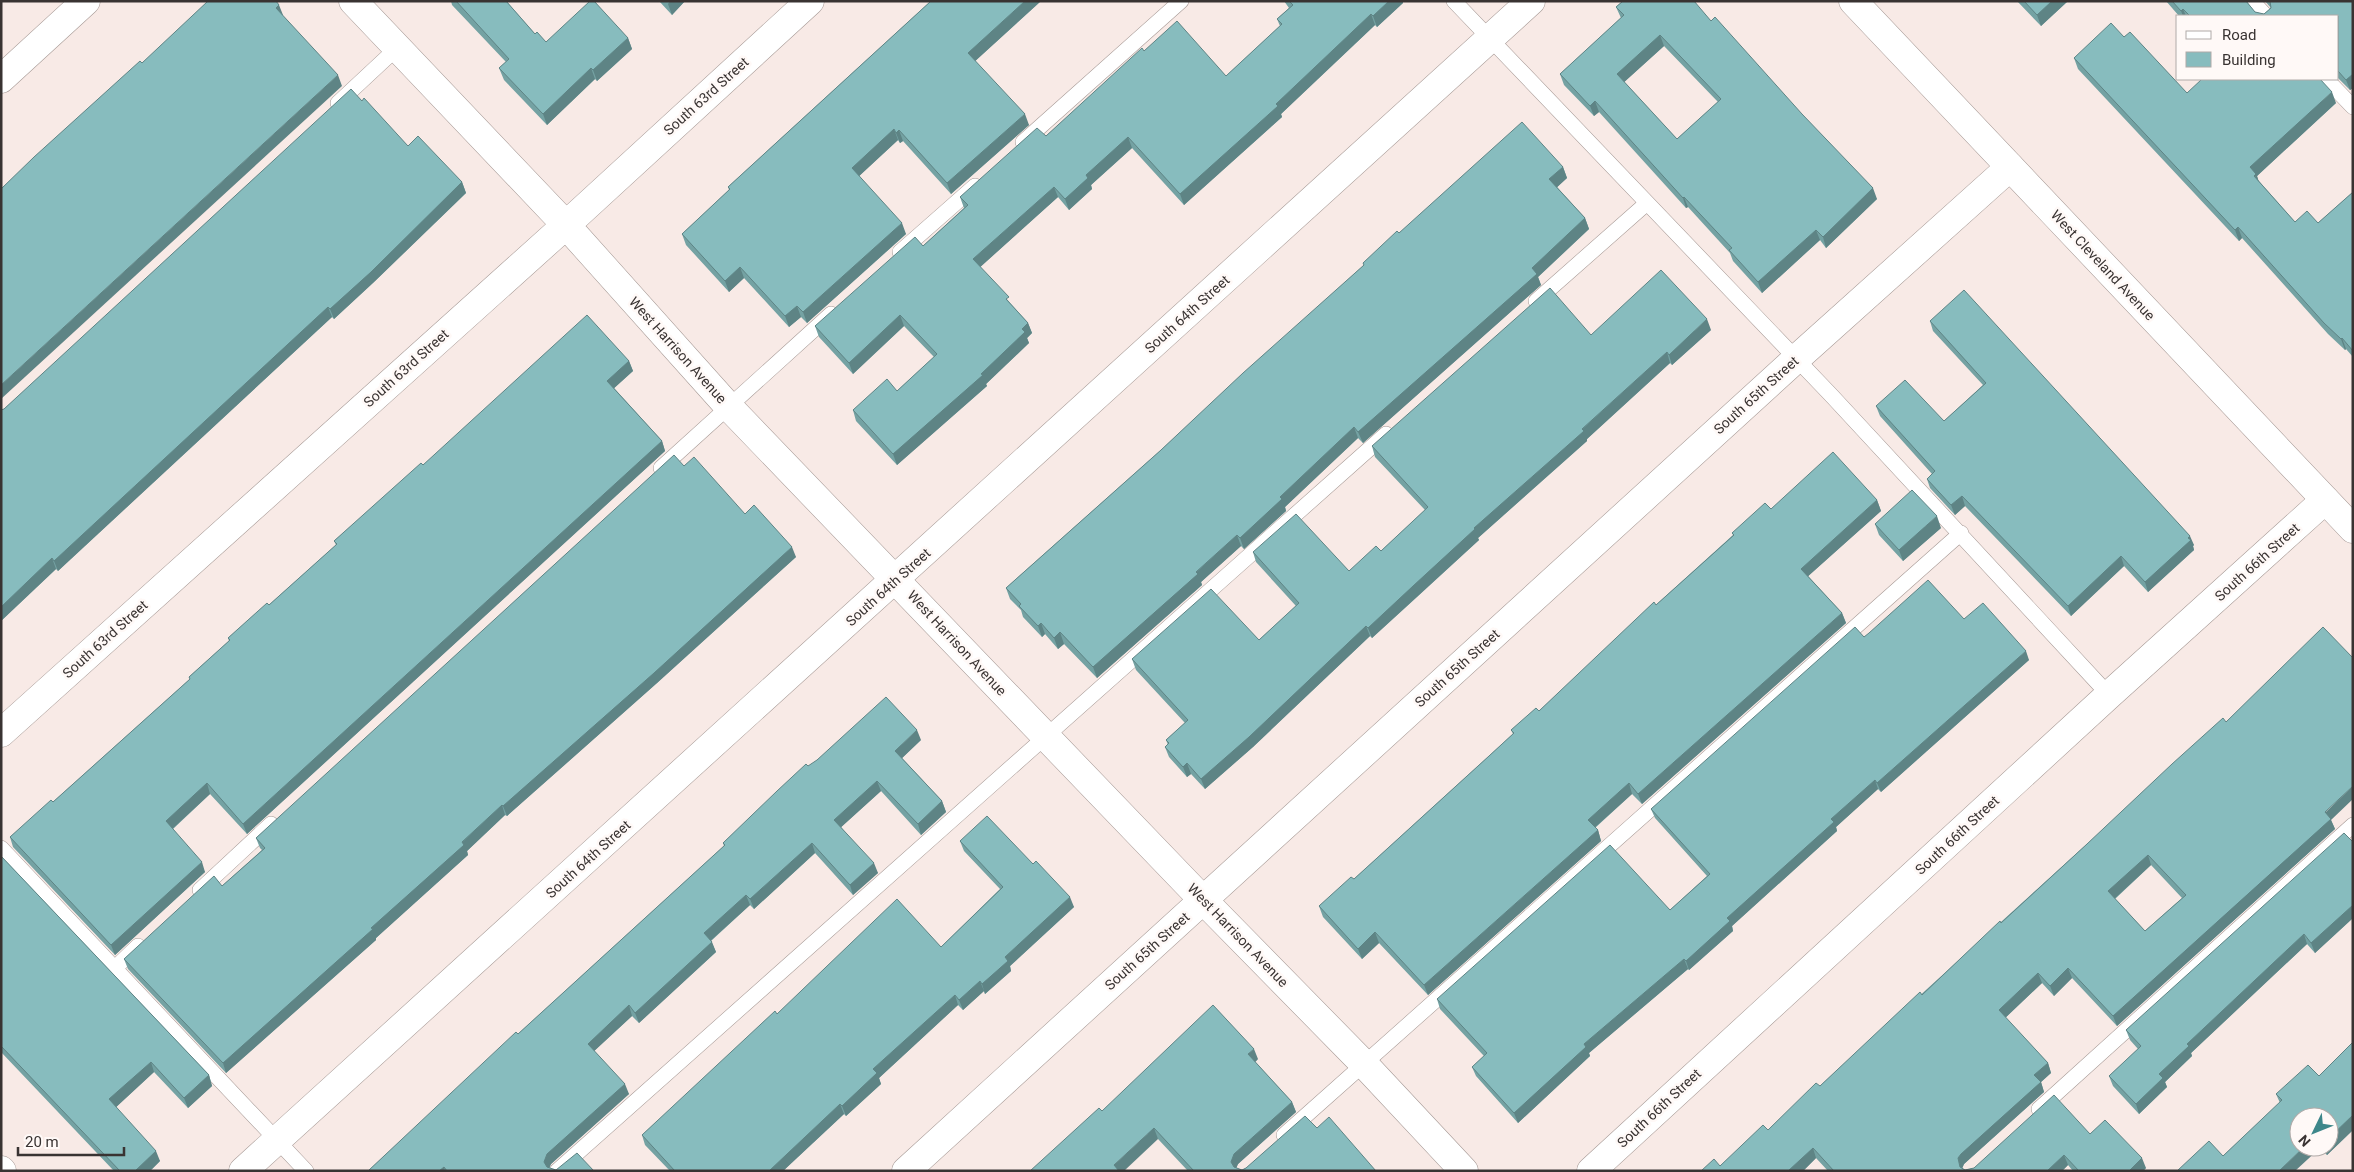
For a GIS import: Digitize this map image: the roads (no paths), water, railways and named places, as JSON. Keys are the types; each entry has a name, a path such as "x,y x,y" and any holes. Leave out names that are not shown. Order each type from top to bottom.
{"street":[{"path":"1,79 86,1"},
{"name":"West Harrison Avenue","path":"353,1 566,225 728,406 1363,1063 1464,1171"},
{"name":"South 63rd Street","path":"1,733 566,225 810,1"},
{"name":"South 64th Street","path":"243,1171 897,579 1531,1"},
{"name":"West Cleveland Avenue","path":"1853,1 2353,529"},
{"name":"South 65th Street","path":"906,1171 1796,359 2010,168"},
{"name":"South 66th Street","path":"1591,1171 2109,695 2325,500"}],"lane":[{"path":"1012,152 1181,1"},
{"path":"1454,1 1489,40 1796,359 2109,695"},
{"path":"2252,1 2265,15"},
{"path":"326,113 397,48"},
{"path":"2327,80 2353,107"},
{"path":"886,264 982,179"},
{"path":"1528,308 1647,203"},
{"path":"653,475 842,304"},
{"path":"557,1171 1394,426"},
{"path":"1272,1145 1960,533"},
{"path":"188,900 284,812"},
{"path":"2030,1118 2353,825"},
{"path":"1,848 306,1171"},
{"path":"115,968 152,934"}]}
